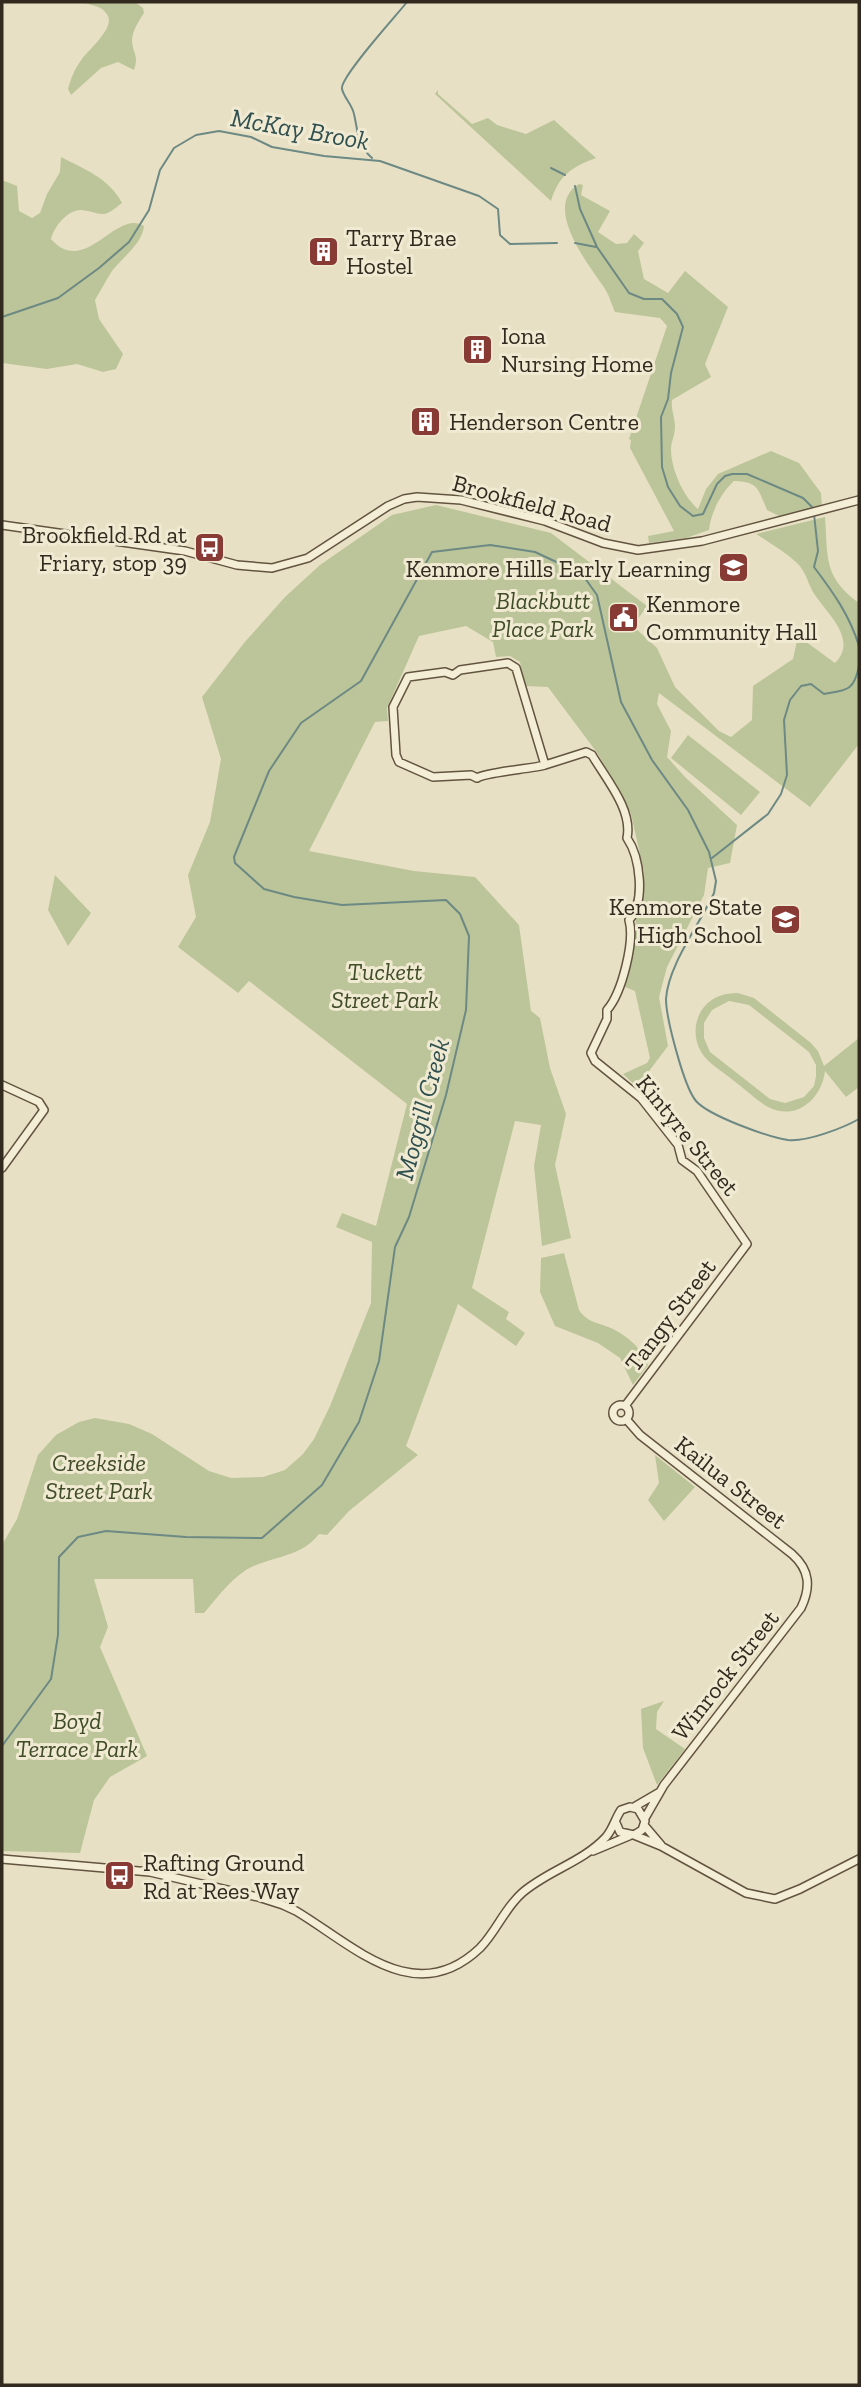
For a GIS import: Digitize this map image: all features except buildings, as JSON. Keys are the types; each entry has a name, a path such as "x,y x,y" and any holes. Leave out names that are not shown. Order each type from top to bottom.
{"street":[{"name":"Brookfield Road","path":"2,524 185,551 237,565 272,568 307,558 388,506 417,497 461,500 545,521 603,542 638,550 702,541 859,500"},
{"path":"508,663 516,668 545,765 520,771 483,774 477,778 471,775 433,777 399,762 396,755 393,707 405,681 412,676 445,672 453,675 460,670 508,663"},
{"name":"Kintyre Street","path":"545,765 586,752 592,755 622,806 630,826 627,838 633,847 640,874 636,913 629,920 632,930 624,977 614,1002 607,1010 607,1019 592,1053 595,1061 641,1098 678,1145 682,1160 692,1166 704,1181 746,1241 746,1247"},
{"path":"2,1085 39,1102 44,1110 2,1168"},
{"name":"Tangy Street","path":"625,1406 746,1247"},
{"path":"617,1406 625,1406 629,1412 626,1419 619,1421 613,1413 617,1406"},
{"name":"Kailua Street","path":"626,1419 640,1435 792,1554 802,1564 808,1578"},
{"name":"Winrock Street","path":"644,1822 661,1790 801,1608 808,1591 808,1578"},
{"name":"Winrock Street","path":"634,1807 661,1790"},
{"path":"586,1854 606,1837 621,1810 634,1807 642,1812 644,1822 661,1846"},
{"path":"2,1859 150,1872 265,1899 296,1911 378,1964 404,1973 421,1973 452,1967 470,1956 486,1941 520,1895 538,1881 586,1854 640,1832 644,1822"},
{"path":"616,1823 620,1832 661,1846 746,1893 775,1899 859,1859"}],"green space":[{"path":"81,2 135,2 143,8 144,13 132,37 136,58 134,70 118,62 101,68 71,95 68,89 75,70 106,31 109,18 104,10"},
{"path":"438,90 438,94 472,124 488,118 497,125 526,134 554,120 596,158 567,173 551,201 435,94"},
{"path":"61,157 103,181 122,203 106,214 81,210 71,213 58,225 51,239 64,249 76,251 88,247 122,226 133,223 144,226 136,244 112,271 95,300 99,319 123,354 116,369 103,372 77,364 47,369 2,363 2,180 17,186 19,211 32,218 40,213 60,172"},
{"path":"579,184 583,185 581,195 610,211 598,232 616,244 627,243 634,234 644,243 638,251 644,279 668,293 685,271 728,307 705,364 711,377 672,400 675,427 672,457 687,497 698,509 706,489 718,474 771,451 799,463 821,493 822,507 779,516 767,510 757,488 748,483 734,481 717,503 709,530 686,538 649,543 648,536 674,531 630,448 629,439 667,326 660,318 615,312 605,289 571,235 566,220 565,206 569,194"},
{"path":"436,505 551,533 647,606 633,626 657,648 675,687 719,731 731,737 752,720 753,686 793,659 798,636 835,663 841,654 844,645 838,626 813,592 802,569 788,555 756,534 825,517 828,555 833,575 859,603 859,744 810,807 659,693 657,704 671,731 667,757 737,825 730,863 708,868 704,895 667,967 659,997 668,1046 637,1087 623,1074 647,1063 650,1058 635,991 625,987 644,872 631,814 598,754 548,687 525,686 520,662 510,656 496,657 493,642 466,626 419,636 387,708 388,721 375,722 309,851 414,871 475,877 519,925 531,1011 540,1018 550,1068 566,1114 555,1165 571,1238 542,1246 534,1166 541,1125 515,1121 472,1288 509,1312 506,1319 525,1333 516,1346 458,1304 406,1446 418,1455 349,1511 327,1535 319,1534 303,1548 246,1570 229,1584 204,1613 195,1613 193,1579 94,1579 108,1627 100,1647 147,1756 110,1777 94,1800 80,1853 2,1851 2,1545 17,1519 38,1455 56,1435 79,1422 95,1418 129,1424 152,1434 209,1471 231,1478 263,1477 285,1470 303,1454 314,1439 371,1303 372,1242 336,1227 342,1213 376,1226 407,1104 249,981 238,993 178,947 196,917 188,875 210,822 221,759 202,697 244,643 285,597 320,565 392,515"},
{"path":"688,735 760,792 741,815 671,758"},
{"path":"55,875 91,913 68,946 48,910"},
{"path":"738,993 754,998 811,1043 818,1051 824,1066 859,1038 859,1087 846,1097 825,1071 819,1090 806,1105 798,1109 779,1111 759,1101 710,1062 697,1043 697,1021 704,1007 715,998","holes":["729,1001 749,1005 809,1052 816,1065 816,1076 814,1086 804,1097 785,1103 770,1099 710,1052 704,1038 704,1023 712,1010"]},
{"path":"564,1253 582,1314 624,1336 639,1349 645,1359 648,1365 633,1385 620,1358 598,1343 555,1326 540,1292 541,1258"},
{"path":"655,1455 695,1487 664,1521 648,1500 659,1483"},
{"path":"664,1701 657,1712 656,1729 685,1749 657,1785 643,1748 641,1709"}],"waterway":[{"path":"372,158 361,143 353,110 342,89 349,73 407,2"},
{"name":"McKay Brook","path":"2,317 58,298 99,268 129,242 149,210 160,170 174,148 196,135 219,131 251,137 272,147 324,156 380,161 479,196 498,209 500,235 510,244 557,243"},
{"path":"551,168 565,175"},
{"name":"McKay Brook","path":"575,186 580,209 597,247 629,293 644,299 662,299 677,314 683,327 671,373 668,399 661,417 662,467 668,487 680,506 693,516 703,514 717,484 725,476 747,474 803,498 813,508"},
{"name":"McKay Brook","path":"575,243 596,247"},
{"name":"McKay Brook","path":"814,514 818,551 814,567 840,605 859,646"},
{"name":"Moggill Creek","path":"2,1746 51,1679 58,1635 59,1557 78,1537 106,1531 186,1537 262,1538 322,1485 359,1422 379,1361 395,1247 409,1217 446,1095 466,1010 469,936 460,914 446,900 342,905 294,897 264,889 235,863 234,857 269,771 301,723 361,681 432,552 490,545 535,552 582,574 597,595 621,702 652,760 688,810 709,852 716,881 714,893 672,972 666,999 676,1052 696,1101 726,1119 788,1140 815,1137 859,1119"},
{"name":"McKay Brook","path":"712,858 768,814 781,794 787,775 784,720 790,700 801,686 811,684 824,694 848,688 855,680 859,666"}],"place":[{"name":"Tarry Brae Hostel","path":"323,251"},
{"name":"Iona Nursing Home","path":"478,349"},
{"name":"Henderson Centre","path":"426,421"},
{"name":"Brookfield Rd at Friary, stop 39","path":"210,548"},
{"name":"Kenmore Hills Early Learning","path":"734,568"},
{"name":"Kenmore Community Hall","path":"623,617"},
{"name":"Kenmore State High School","path":"785,920"},
{"name":"Rafting Ground Rd at Rees Way","path":"120,1876"}],"park label":[{"name":"Blackbutt Place Park","path":"543,614"},
{"name":"Tuckett Street Park","path":"385,985"},
{"name":"Creekside Street Park","path":"99,1476"},
{"name":"Boyd Terrace Park","path":"77,1734"}]}
